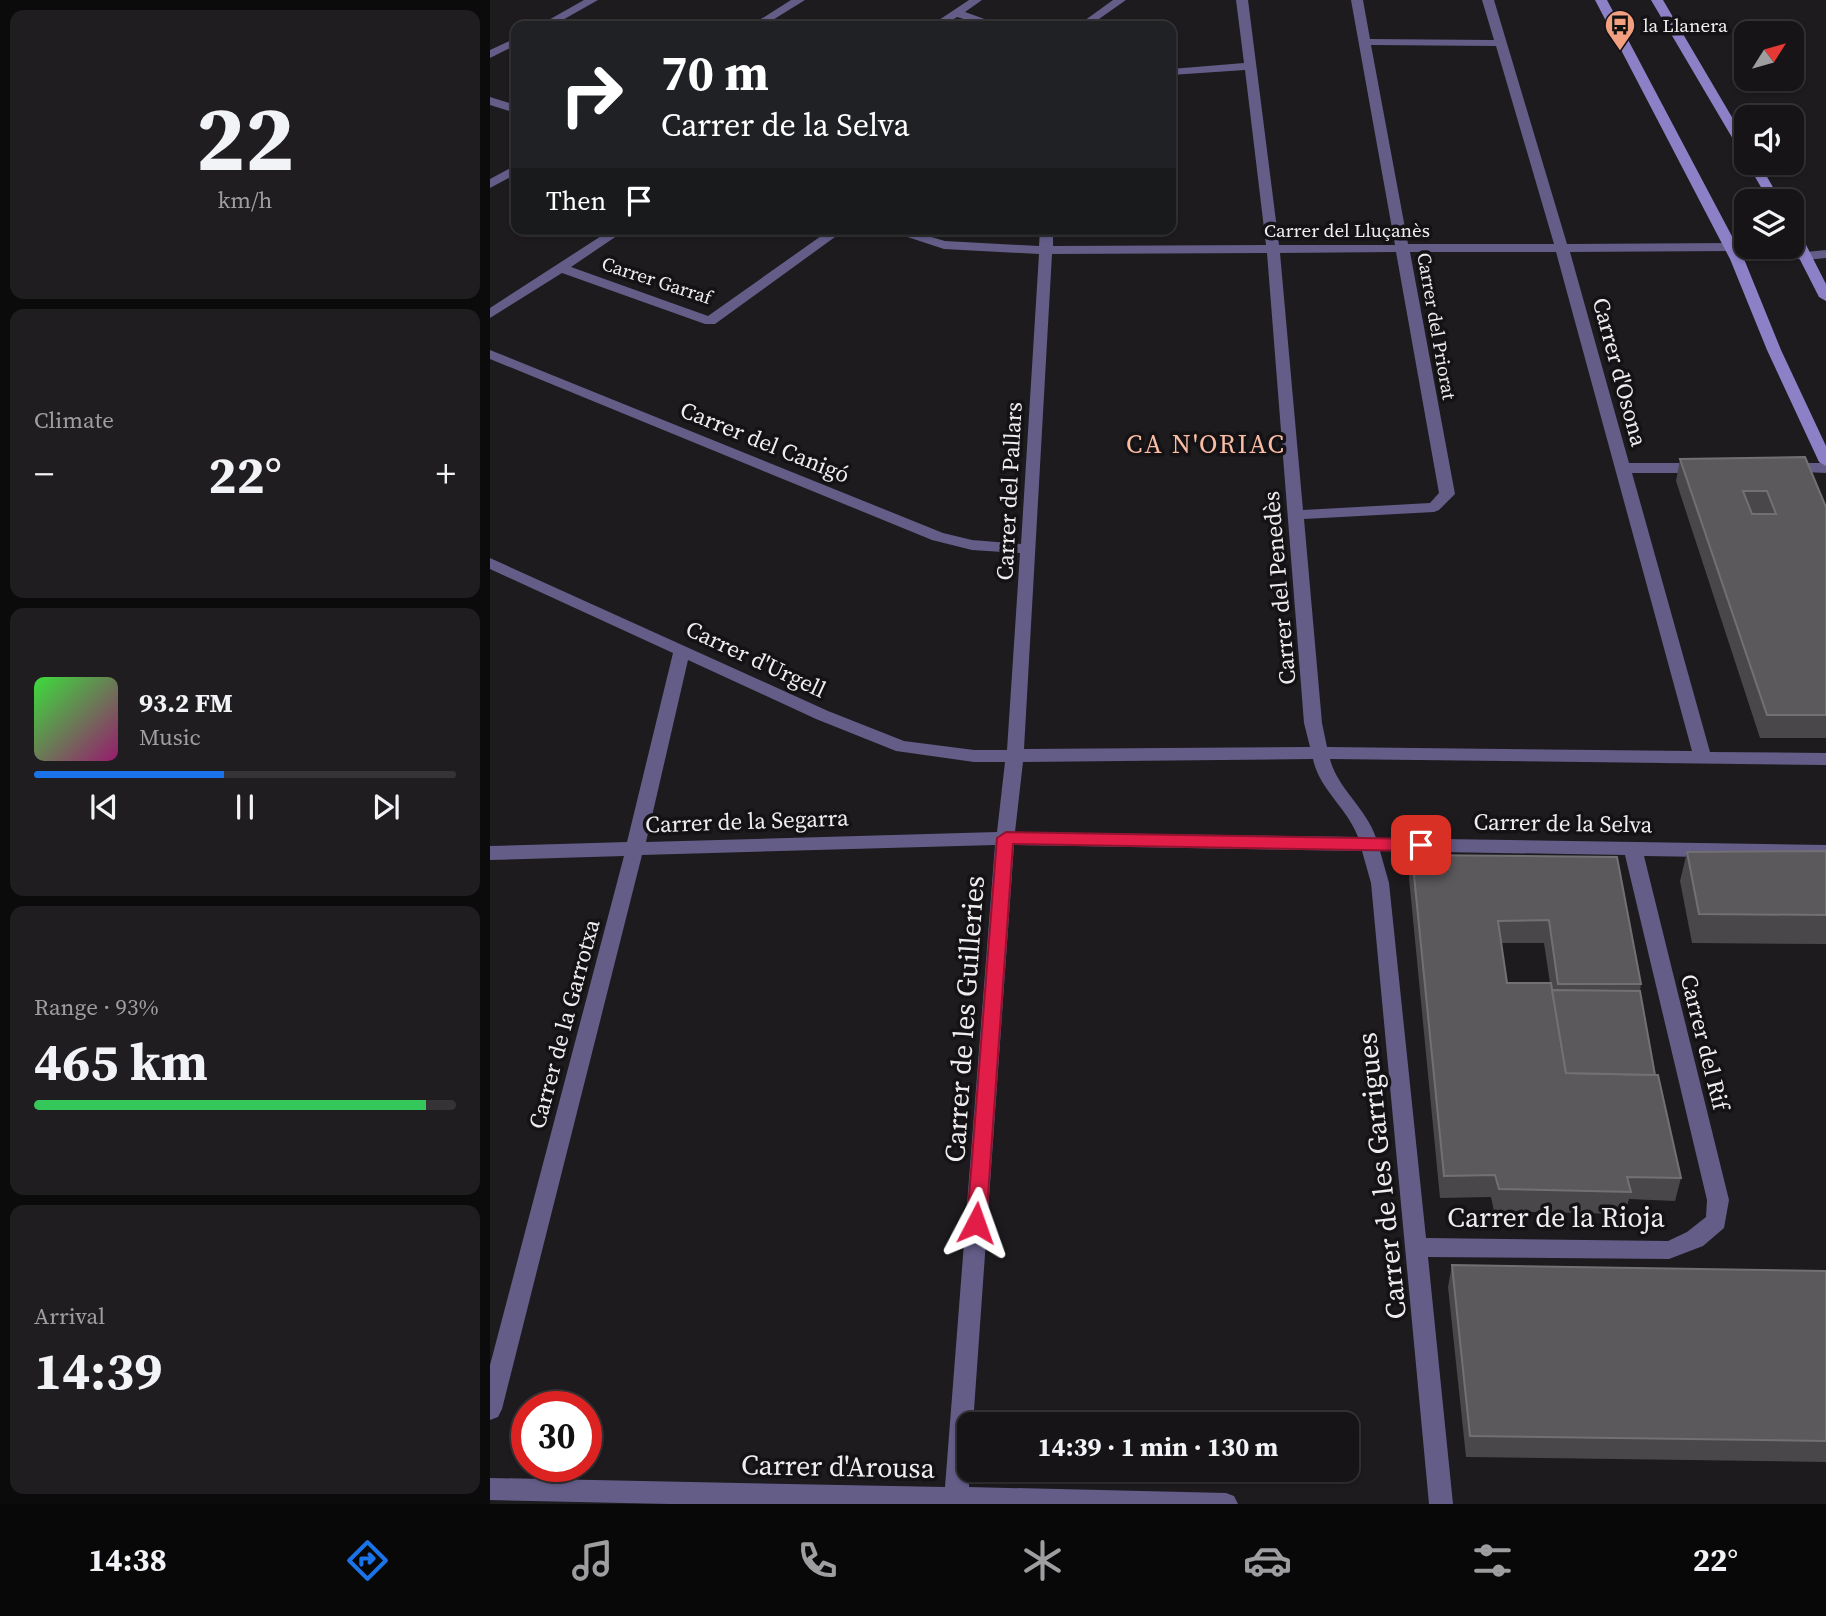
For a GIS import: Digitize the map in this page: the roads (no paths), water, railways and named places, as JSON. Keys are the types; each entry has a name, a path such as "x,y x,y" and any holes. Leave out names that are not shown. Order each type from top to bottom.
{"street":[{"path":"553,21 592,0"},
{"path":"763,21 799,0"},
{"path":"944,21 976,0"},
{"path":"1089,21 1120,0"},
{"name":"Carrer del Penedès","path":"1242,0 1273,249 1313,723 1324,772 1346,800 1366,833 1368,844"},
{"name":"Carrer del Priorat","path":"1296,515 1434,507 1447,494 1357,0"},
{"name":"Carrer d'Osona","path":"1488,0 1562,248 1703,758"},
{"path":"1601,0 1731,247 1826,462"},
{"path":"1657,0 1734,131"},
{"path":"956,13 982,21"},
{"path":"1364,42 1500,43"},
{"path":"490,55 511,44"},
{"path":"1176,72 1251,66"},
{"path":"490,101 511,107"},
{"path":"490,184 511,172"},
{"path":"490,314 612,235"},
{"name":"Carrer Garraf","path":"561,268 710,321 832,235"},
{"name":"Carrer del Lluçanès","path":"910,235 944,245 1046,250 1731,247 1806,256 1826,254"},
{"name":"Carrer del Pallars","path":"1006,838 1017,737 1047,235"},
{"path":"1804,252 1826,297"},
{"name":"Carrer del Canigó","path":"490,354 938,537 972,545 1028,549"},
{"path":"1622,468 1717,468"},
{"path":"1772,468 1826,468"},
{"name":"Carrer d'Urgell","path":"490,563 822,715 902,747 974,756 1013,756"},
{"name":"Carrer de la Garrotxa","path":"490,1409 635,848 682,650"},
{"path":"1013,756 1320,753 1826,759"},
{"name":"Carrer de la Segarra","path":"490,853 1006,838"},
{"name":"Carrer de la Selva","path":"1006,838 1826,852"},
{"name":"Carrer de les Guilleries","path":"956,1499 1006,838"},
{"name":"Carrer de les Garrigues","path":"1368,844 1381,883 1441,1504"},
{"name":"Carrer del Rif","path":"1633,849 1718,1200 1716,1221 1695,1239"},
{"name":"Carrer de la Rioja","path":"1416,1247 1669,1250 1695,1239"},
{"name":"Carrer d'Arousa","path":"490,1489 1226,1504"}],"place":[{"name":"la Llanera","path":"1620,52"}],"district":[{"name":"CA N'ORIAC","path":"1206,444"}]}
